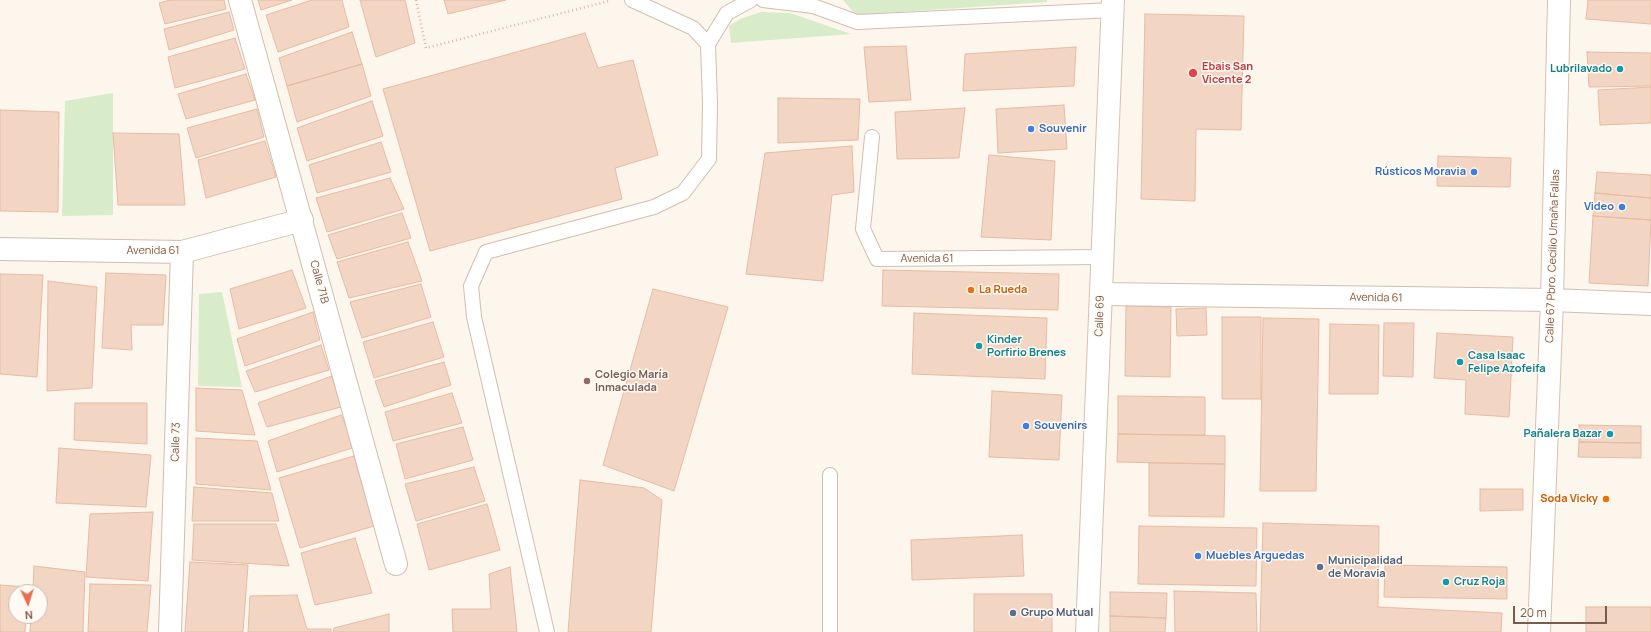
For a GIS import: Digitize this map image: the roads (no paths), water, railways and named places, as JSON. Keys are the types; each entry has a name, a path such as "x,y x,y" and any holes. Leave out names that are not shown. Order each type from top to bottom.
{"street":[{"name":"Calle 71B","path":"240,0 396,564"},
{"name":"Calle 67 Pbro. Cecilio Umaña Fallas","path":"1539,632 1552,300 1559,0"},
{"name":"Calle 69","path":"1087,632 1113,5"},
{"name":"Avenida 61","path":"0,249 182,252 302,220"},
{"name":"Calle 73","path":"170,632 182,252"},
{"name":"Avenida 61","path":"1101,294 1552,300 1651,304"}],"lane":[{"path":"632,0 693,28 708,44"},
{"path":"547,632 474,318 471,286 486,252 654,207 683,193 709,159 710,104 708,44 727,12 751,0"},
{"path":"763,0 811,3 857,22 1113,5"},
{"name":"Avenida 61","path":"872,137 863,229 876,259 1102,257"},
{"path":"830,475 830,632"}],"place":[{"name":"Lubrilavado","path":"1620,69"},
{"name":"Ebais San Vicente 2","path":"1193,73"},
{"name":"Souvenir","path":"1031,129"},
{"name":"Rústicos Moravia","path":"1474,172"},
{"name":"Video","path":"1622,207"},
{"name":"La Rueda","path":"971,290"},
{"name":"Kinder Porfirio Brenes","path":"979,346"},
{"name":"Casa Isaac Felipe Azofeifa","path":"1460,362"},
{"name":"Colegio María Inmaculada","path":"587,381"},
{"name":"Souvenirs","path":"1026,426"},
{"name":"Pañalera Bazar","path":"1610,434"},
{"name":"Soda Vicky","path":"1606,499"},
{"name":"Muebles Arguedas","path":"1198,556"},
{"name":"Municipalidad de Moravia","path":"1320,567"},
{"name":"Cruz Roja","path":"1446,582"},
{"name":"Grupo Mutual","path":"1013,613"}]}
